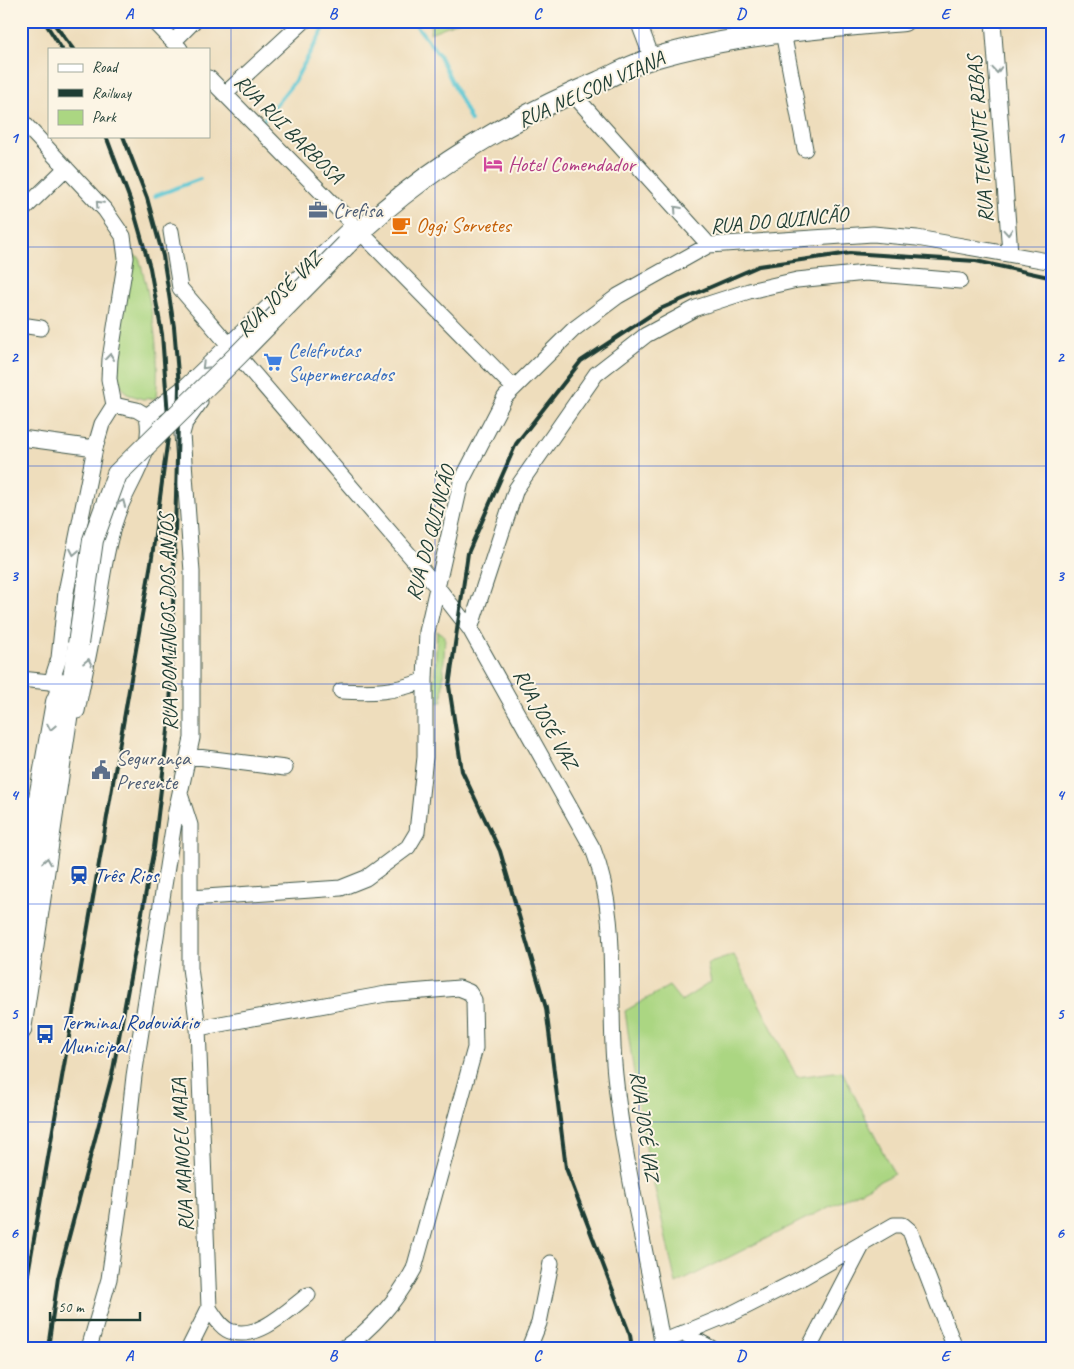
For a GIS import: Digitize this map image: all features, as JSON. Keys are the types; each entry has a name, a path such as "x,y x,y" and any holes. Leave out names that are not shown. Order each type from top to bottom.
{"main road":[{"name":"RUA NELSON VIANA","path":"63,677 78,644 93,540 117,474 361,230 400,196 475,143 572,93 652,58 755,35 831,24 904,21"},
{"path":"21,1030 27,947 41,898 57,794 63,677"},
{"path":"21,899 56,702 63,677"}],"street":[{"path":"153,21 176,45 194,21"},
{"path":"225,94 304,21"},
{"path":"638,21 652,58"},
{"name":"RUA TENENTE RIBAS","path":"993,21 1010,253"},
{"path":"783,32 805,149"},
{"name":"RUA RUI BARBOSA","path":"210,79 361,230 514,388"},
{"path":"572,93 709,245"},
{"path":"21,120 106,210 123,236 126,258 109,379 114,405 102,424 95,448 66,592 59,658 63,677 21,679"},
{"path":"21,212 66,168"},
{"path":"147,416 187,385 228,344 361,230"},
{"name":"RUA JOSÉ VAZ","path":"361,230 243,360 437,587 470,629 577,818 603,874 610,908 615,1074 627,1164 663,1345"},
{"path":"114,405 136,410 169,430 182,434 185,423 202,400 243,360 180,288 171,231"},
{"name":"RUA DO QUINCÃO","path":"190,898 340,888 366,878 408,847 416,832 426,757 424,680 427,632 462,482 505,396 574,329 618,296 709,245 873,234 917,238 1053,262"},
{"path":"470,629 516,489 596,374 646,335 696,308 749,290 797,280 866,273 960,281"},
{"path":"21,325 41,328"},
{"path":"57,794 89,656 107,550 120,508 144,458 150,432 147,416"},
{"name":"RUA DOMINGOS DOS ANJOS","path":"89,1348 109,1278 121,1194 134,1076 180,792 190,756 193,676 192,572 182,434"},
{"path":"21,438 95,448"},
{"path":"341,691 374,693 392,691 424,680"},
{"path":"190,756 285,768"},
{"name":"RUA MANOEL MAIA","path":"180,792 190,825 190,968 198,1028 209,1308"},
{"path":"21,911 41,898"},
{"path":"198,1028 386,994 459,988 469,992 474,1000 475,1048 414,1269 402,1291 355,1340 344,1348"},
{"path":"663,1345 683,1333 735,1312 800,1279 894,1225 904,1225 910,1231 956,1348"},
{"path":"809,1348 864,1242"},
{"path":"529,1348 539,1323 551,1263"},
{"path":"209,1308 218,1322 232,1332 252,1331 272,1322 308,1295"},
{"path":"189,1348 209,1308"},
{"path":"683,1333 711,1348"}],"green space":[{"path":"432,21 460,21 430,33"},
{"path":"130,254 139,257 151,309 156,344 156,398 143,399 127,394 116,377 114,351"},
{"path":"437,631 445,636 442,702 433,703"},
{"path":"734,955 797,1077 842,1071 894,1174 676,1284 642,1130 625,1011 669,986 681,1001 711,982 707,964"}],"waterway":[{"path":"260,124 294,82 324,28 340,21"},
{"path":"413,21 439,55 471,121"},
{"path":"155,196 200,179"}],"railway":[{"path":"44,21 61,48"},
{"path":"52,21 72,48"},
{"path":"21,1314 152,557 169,430 162,334 150,268 132,205 107,138"},
{"path":"48,1348 58,1278 112,1075 154,848 170,714 179,386 174,327 163,256 147,198 124,138"},
{"path":"632,1348 630,1335 566,1168 546,1008 500,851 462,771 449,686 468,553 516,444 581,361 660,309 759,266 850,253 976,261 1053,278"}],"place":[{"name":"Hotel Comendador","path":"493,164"},
{"name":"Crefisa","path":"318,210"},
{"name":"Oggi Sorvetes","path":"401,225"},
{"name":"Celefrutas Supermercados","path":"273,362"},
{"name":"Segurança Presente","path":"101,770"},
{"name":"Três Rios","path":"79,875"},
{"name":"Terminal Rodoviário Municipal","path":"45,1034"}]}
